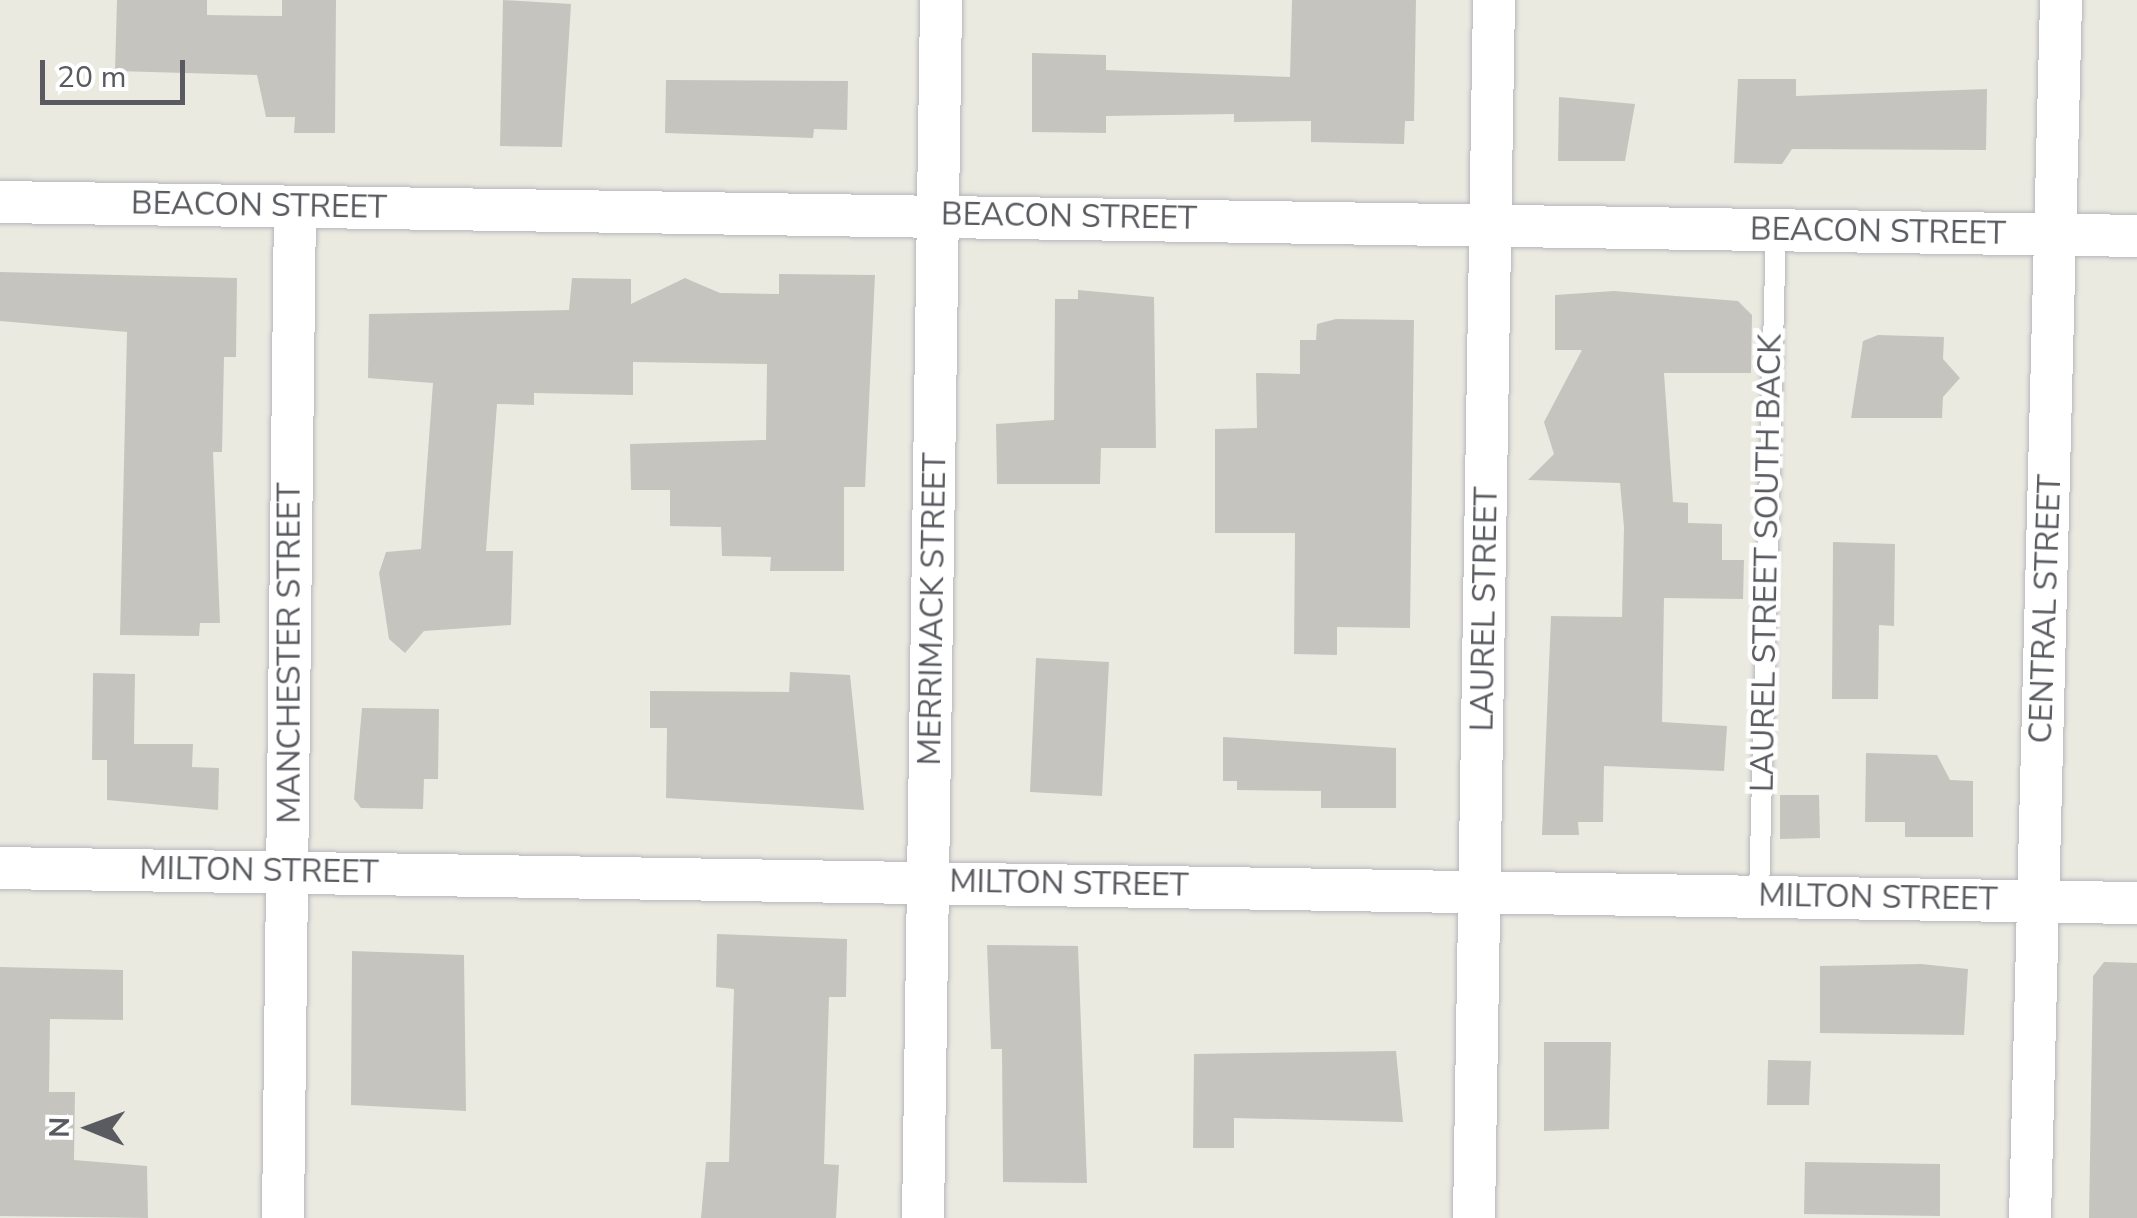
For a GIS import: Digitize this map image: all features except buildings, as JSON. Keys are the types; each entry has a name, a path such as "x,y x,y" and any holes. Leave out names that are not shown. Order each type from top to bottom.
{"street":[{"name":"MERRIMACK STREET","path":"923,1218 941,0"},
{"name":"LAUREL STREET","path":"1474,1218 1494,0"},
{"name":"CENTRAL STREET","path":"2030,1218 2061,0"},
{"name":"BEACON STREET","path":"0,202 2137,236"},
{"name":"MANCHESTER STREET","path":"283,1218 295,207"},
{"name":"MILTON STREET","path":"0,868 2137,903"}],"lane":[{"name":"LAUREL STREET SOUTH BACK","path":"1759,895 1776,230"}]}
